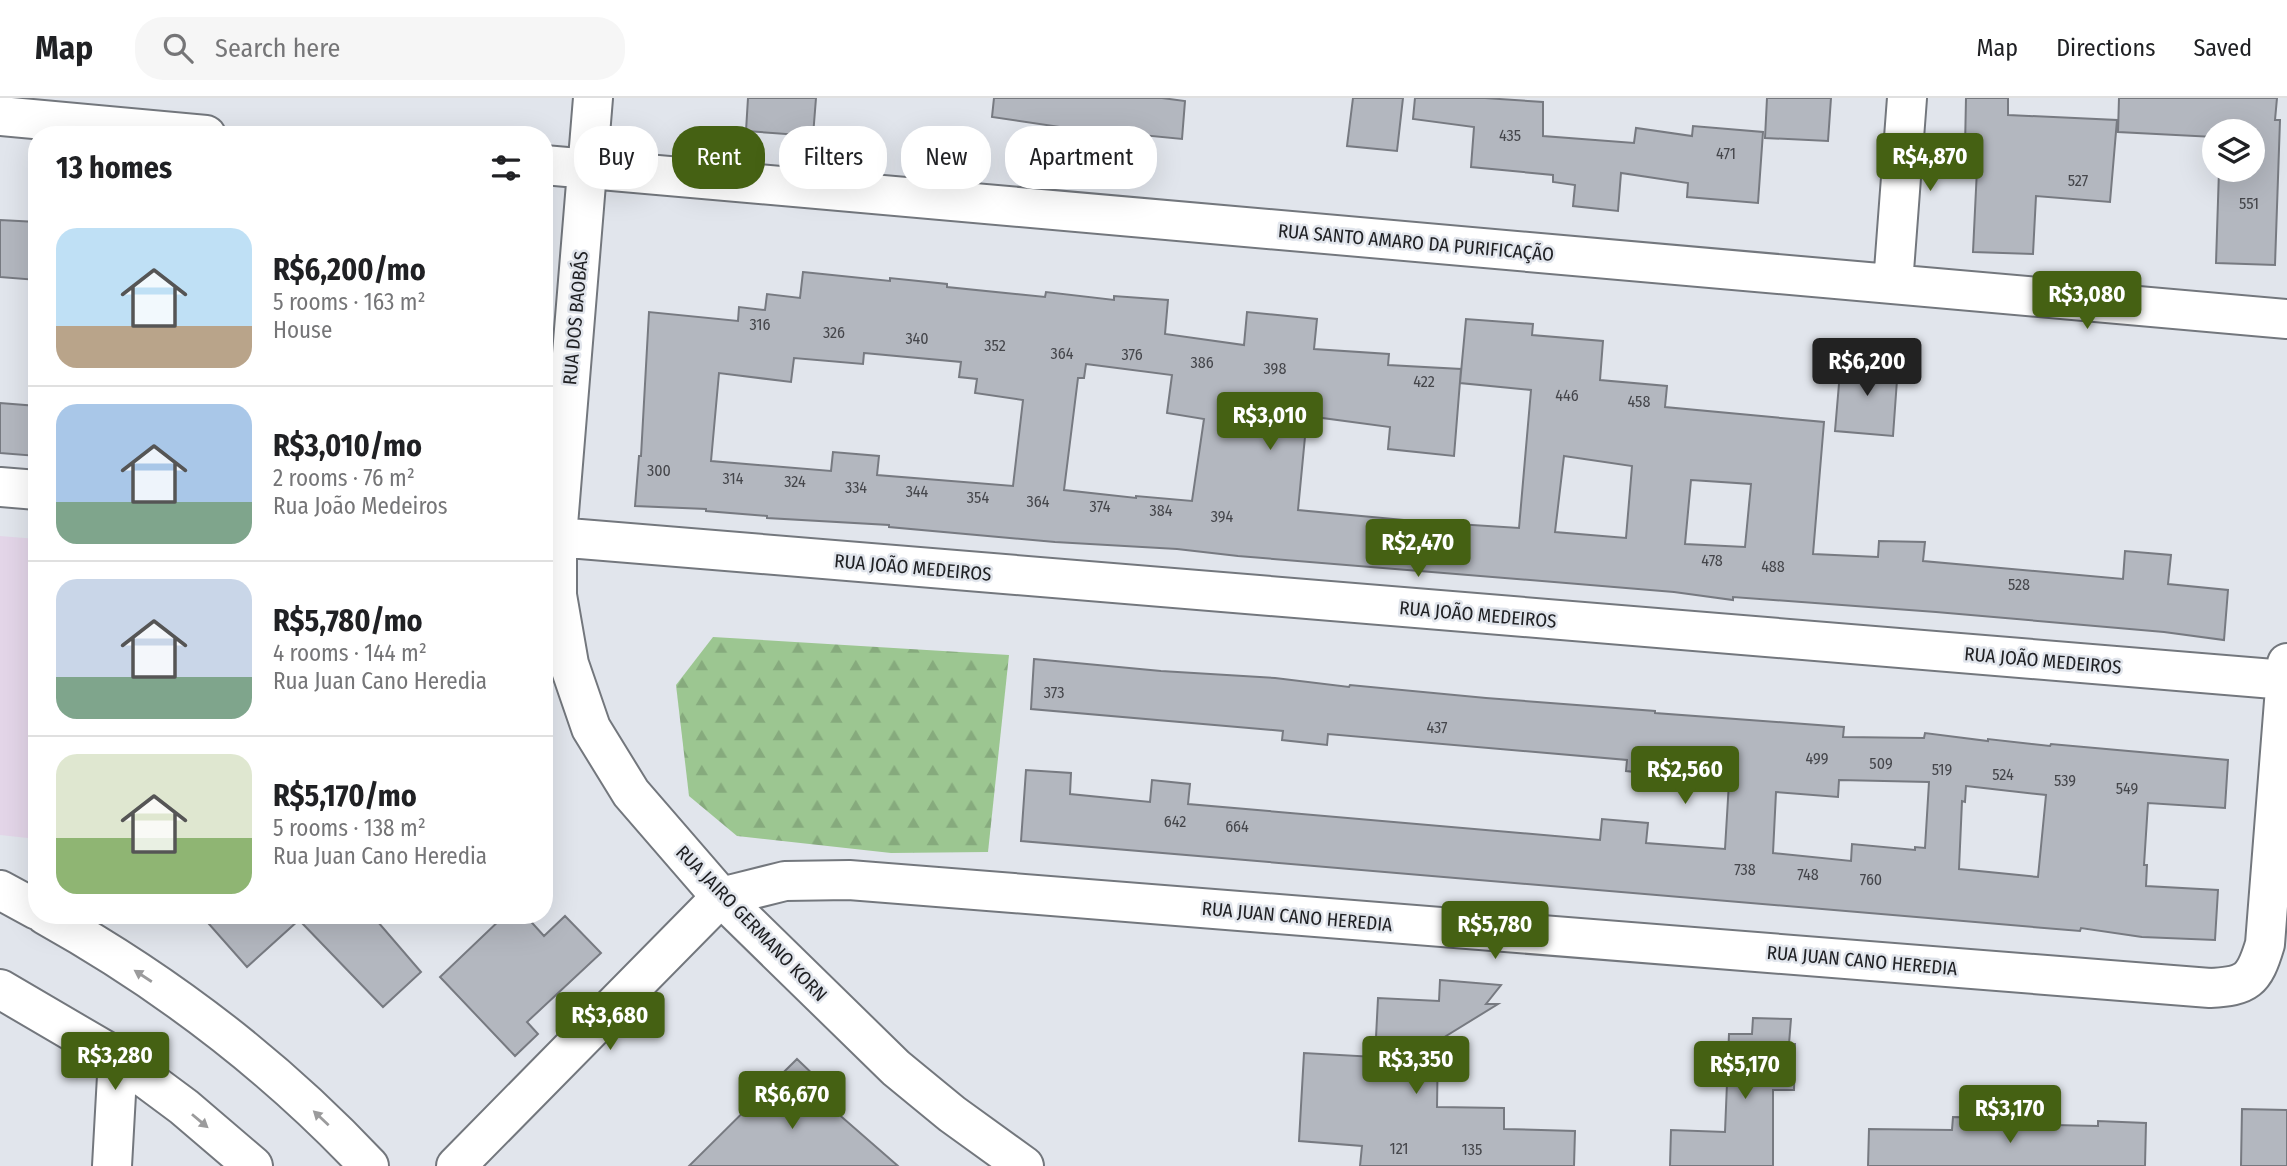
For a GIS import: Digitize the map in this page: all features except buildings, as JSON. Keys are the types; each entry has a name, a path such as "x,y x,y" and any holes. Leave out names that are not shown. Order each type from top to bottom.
{"street":[{"name":"RUA DOS BAOBÁS","path":"591,126 593,98"},
{"path":"1893,284 1908,98"},
{"path":"0,116 160,114 186,126"},
{"name":"RUA SANTO AMARO DA PURIFICAÇÃO","path":"553,166 574,167"},
{"name":"RUA SANTO AMARO DA PURIFICAÇÃO","path":"658,174 2287,318"},
{"name":"RUA DOS BAOBÁS","path":"553,516 585,189"},
{"path":"0,487 28,489"},
{"name":"RUA JOÃO MEDEIROS","path":"553,537 2286,672"},
{"name":"RUA JAIRO GERMANO KORN","path":"553,556 569,664 591,728 631,793 721,897 896,1068 952,1114 1024,1166"},
{"path":"2282,800 2286,672"},
{"name":"RUA JUAN CANO HEREDIA","path":"721,897 785,881 849,880 2210,988 2232,986 2249,979 2260,961 2265,944 2282,800"},
{"path":"0,890 28,906"},
{"path":"456,1166 721,897"},
{"path":"61,924 186,1004 268,1069 369,1166"},
{"path":"0,989 118,1058 184,1107 253,1166"},
{"path":"112,1166 118,1058"}],"shaded area":[{"path":"0,536 28,538 28,838 0,835"}],"green space":[{"path":"713,637 1009,655 988,852 891,853 737,836 689,796 676,685"}]}
